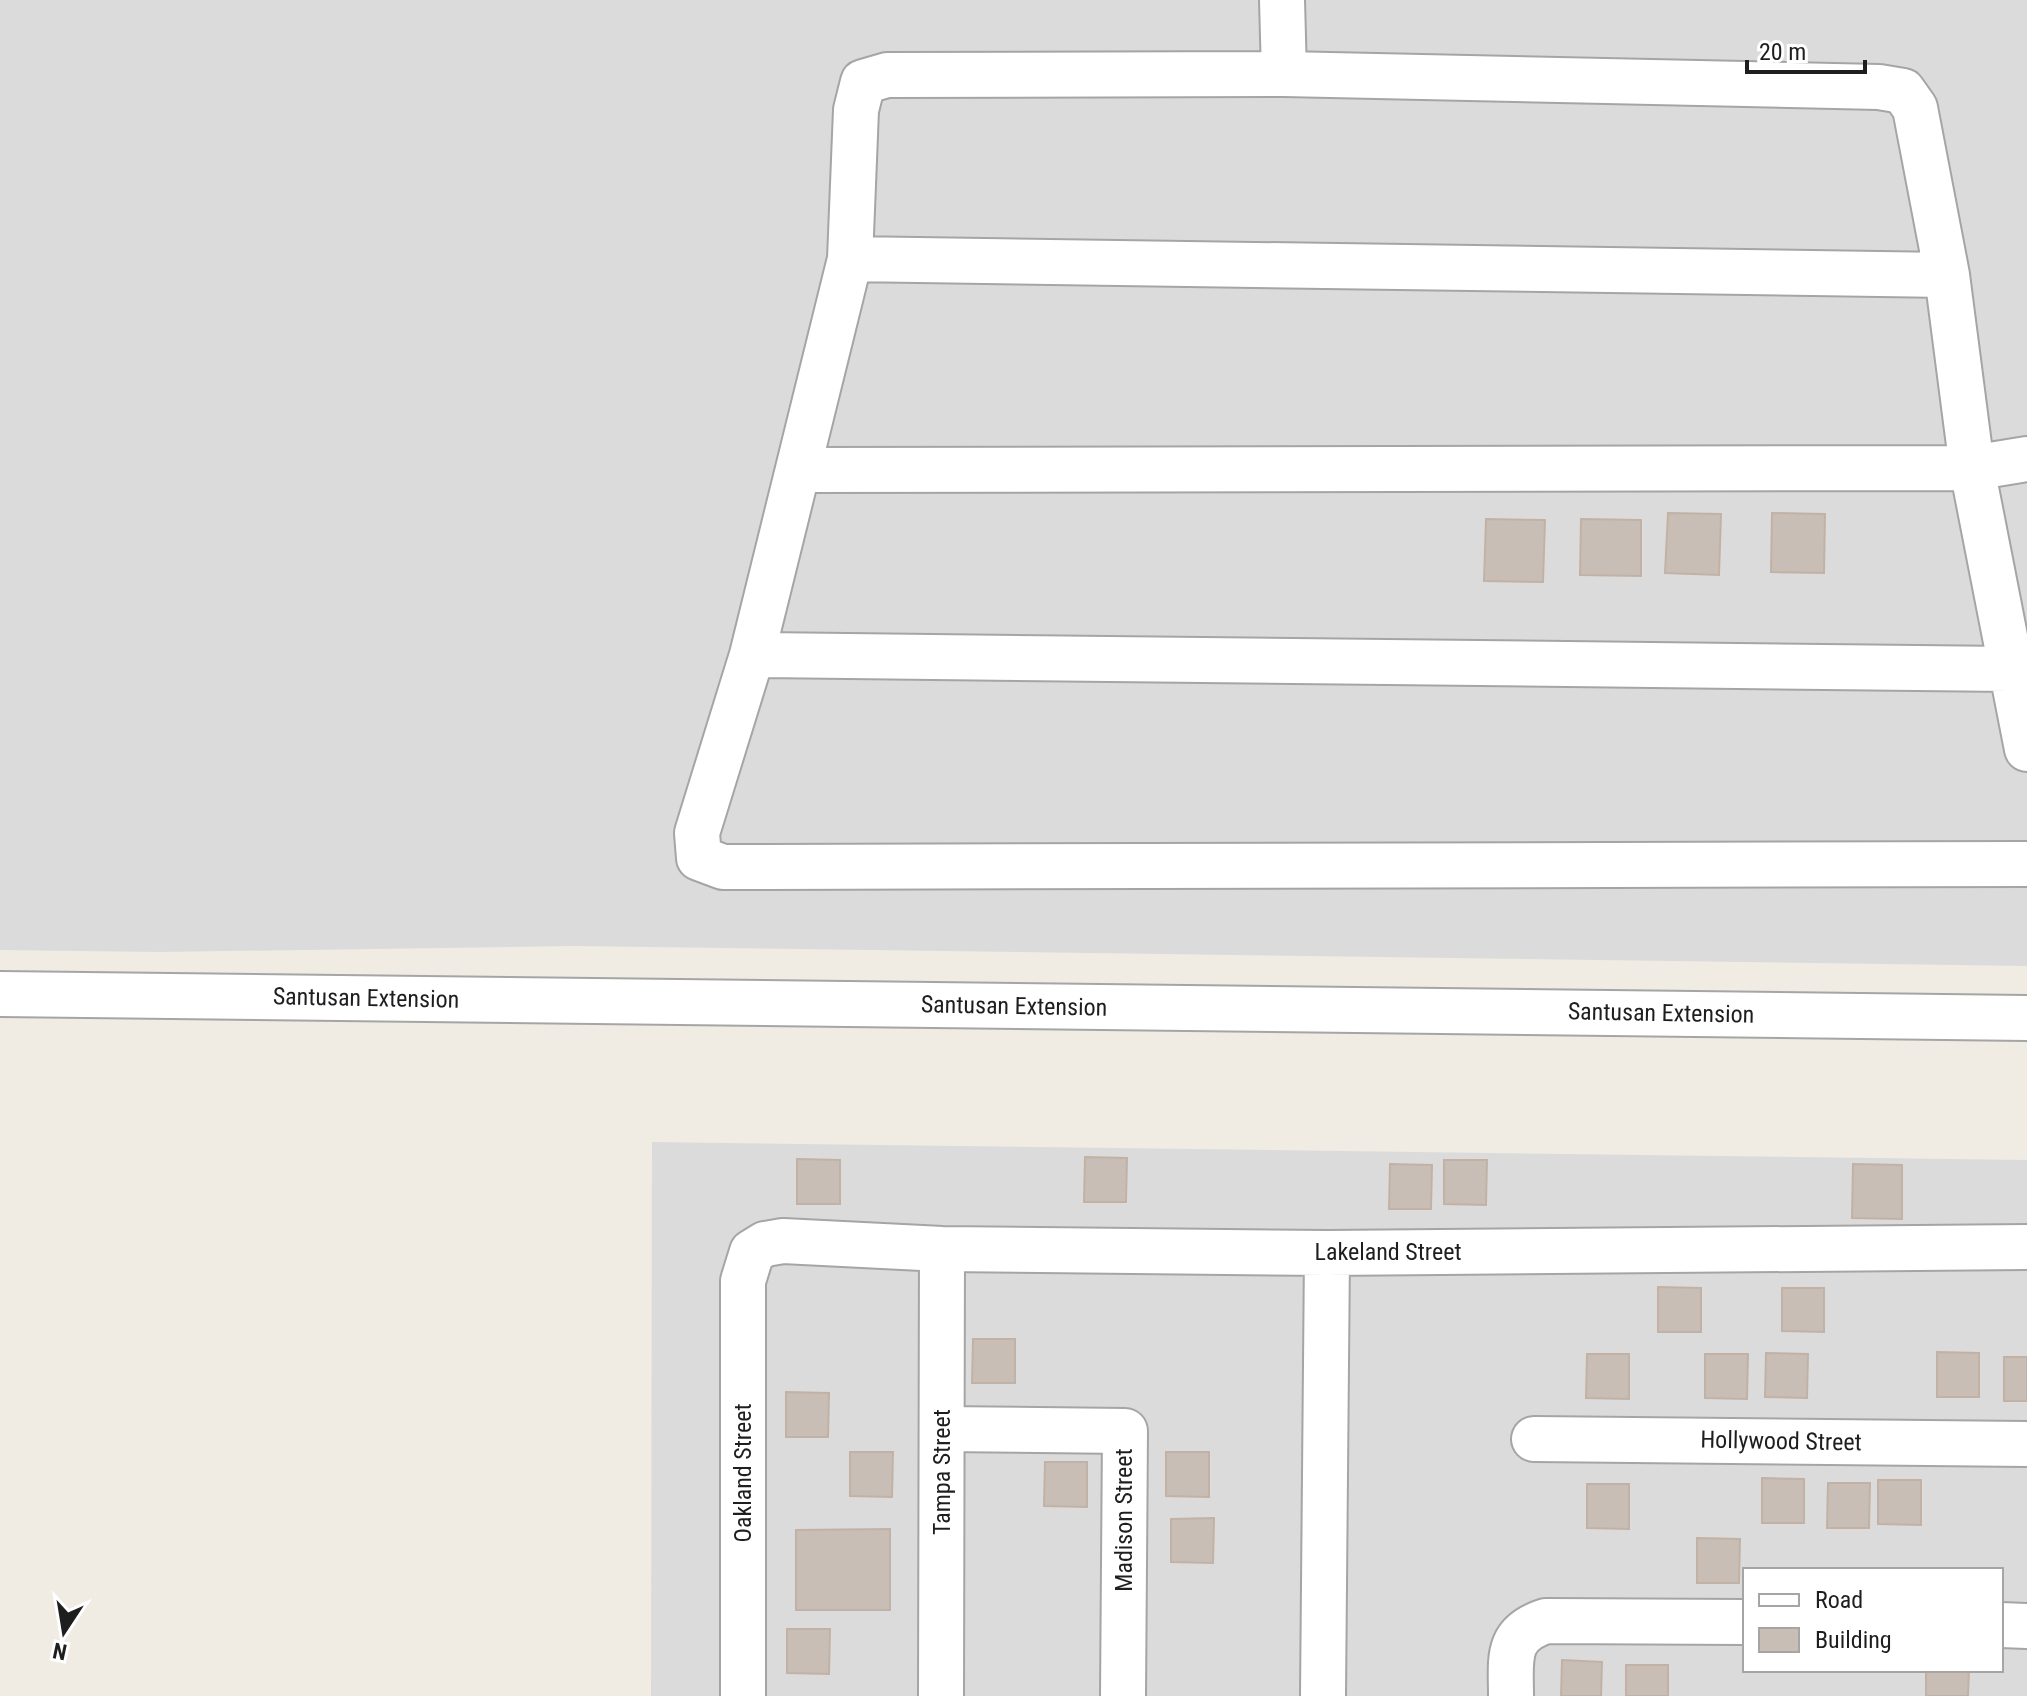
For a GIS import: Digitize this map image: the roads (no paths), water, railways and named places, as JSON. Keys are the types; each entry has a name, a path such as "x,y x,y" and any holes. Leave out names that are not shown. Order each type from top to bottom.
{"street":[{"path":"1282,0 1284,74"},
{"path":"2027,749 1972,468 1947,275 1915,108 1903,91 1879,87 1284,74 887,75 863,82 856,110 850,259 752,655 697,833 699,858 723,867 2027,864"},
{"path":"850,259 1947,275"},
{"path":"798,470 1972,468 2027,459"},
{"path":"752,655 2009,669"},
{"name":"Santusan Extension","path":"0,994 2027,1018"},
{"name":"Lakeland Street","path":"752,1252 765,1244 783,1241 942,1249 1327,1253 2027,1247"},
{"name":"Tampa Street","path":"941,1696 942,1249"},
{"name":"Oakland Street","path":"743,1696 743,1281 752,1252"},
{"path":"1323,1696 1327,1253"},
{"name":"Madison Street","path":"942,1429 1125,1431 1123,1696"},
{"name":"Hollywood Street","path":"1534,1439 2027,1444"},
{"path":"1511,1696 1515,1641 1525,1628 1571,1620 1743,1622"},
{"path":"2003,1625 2027,1626"}]}
